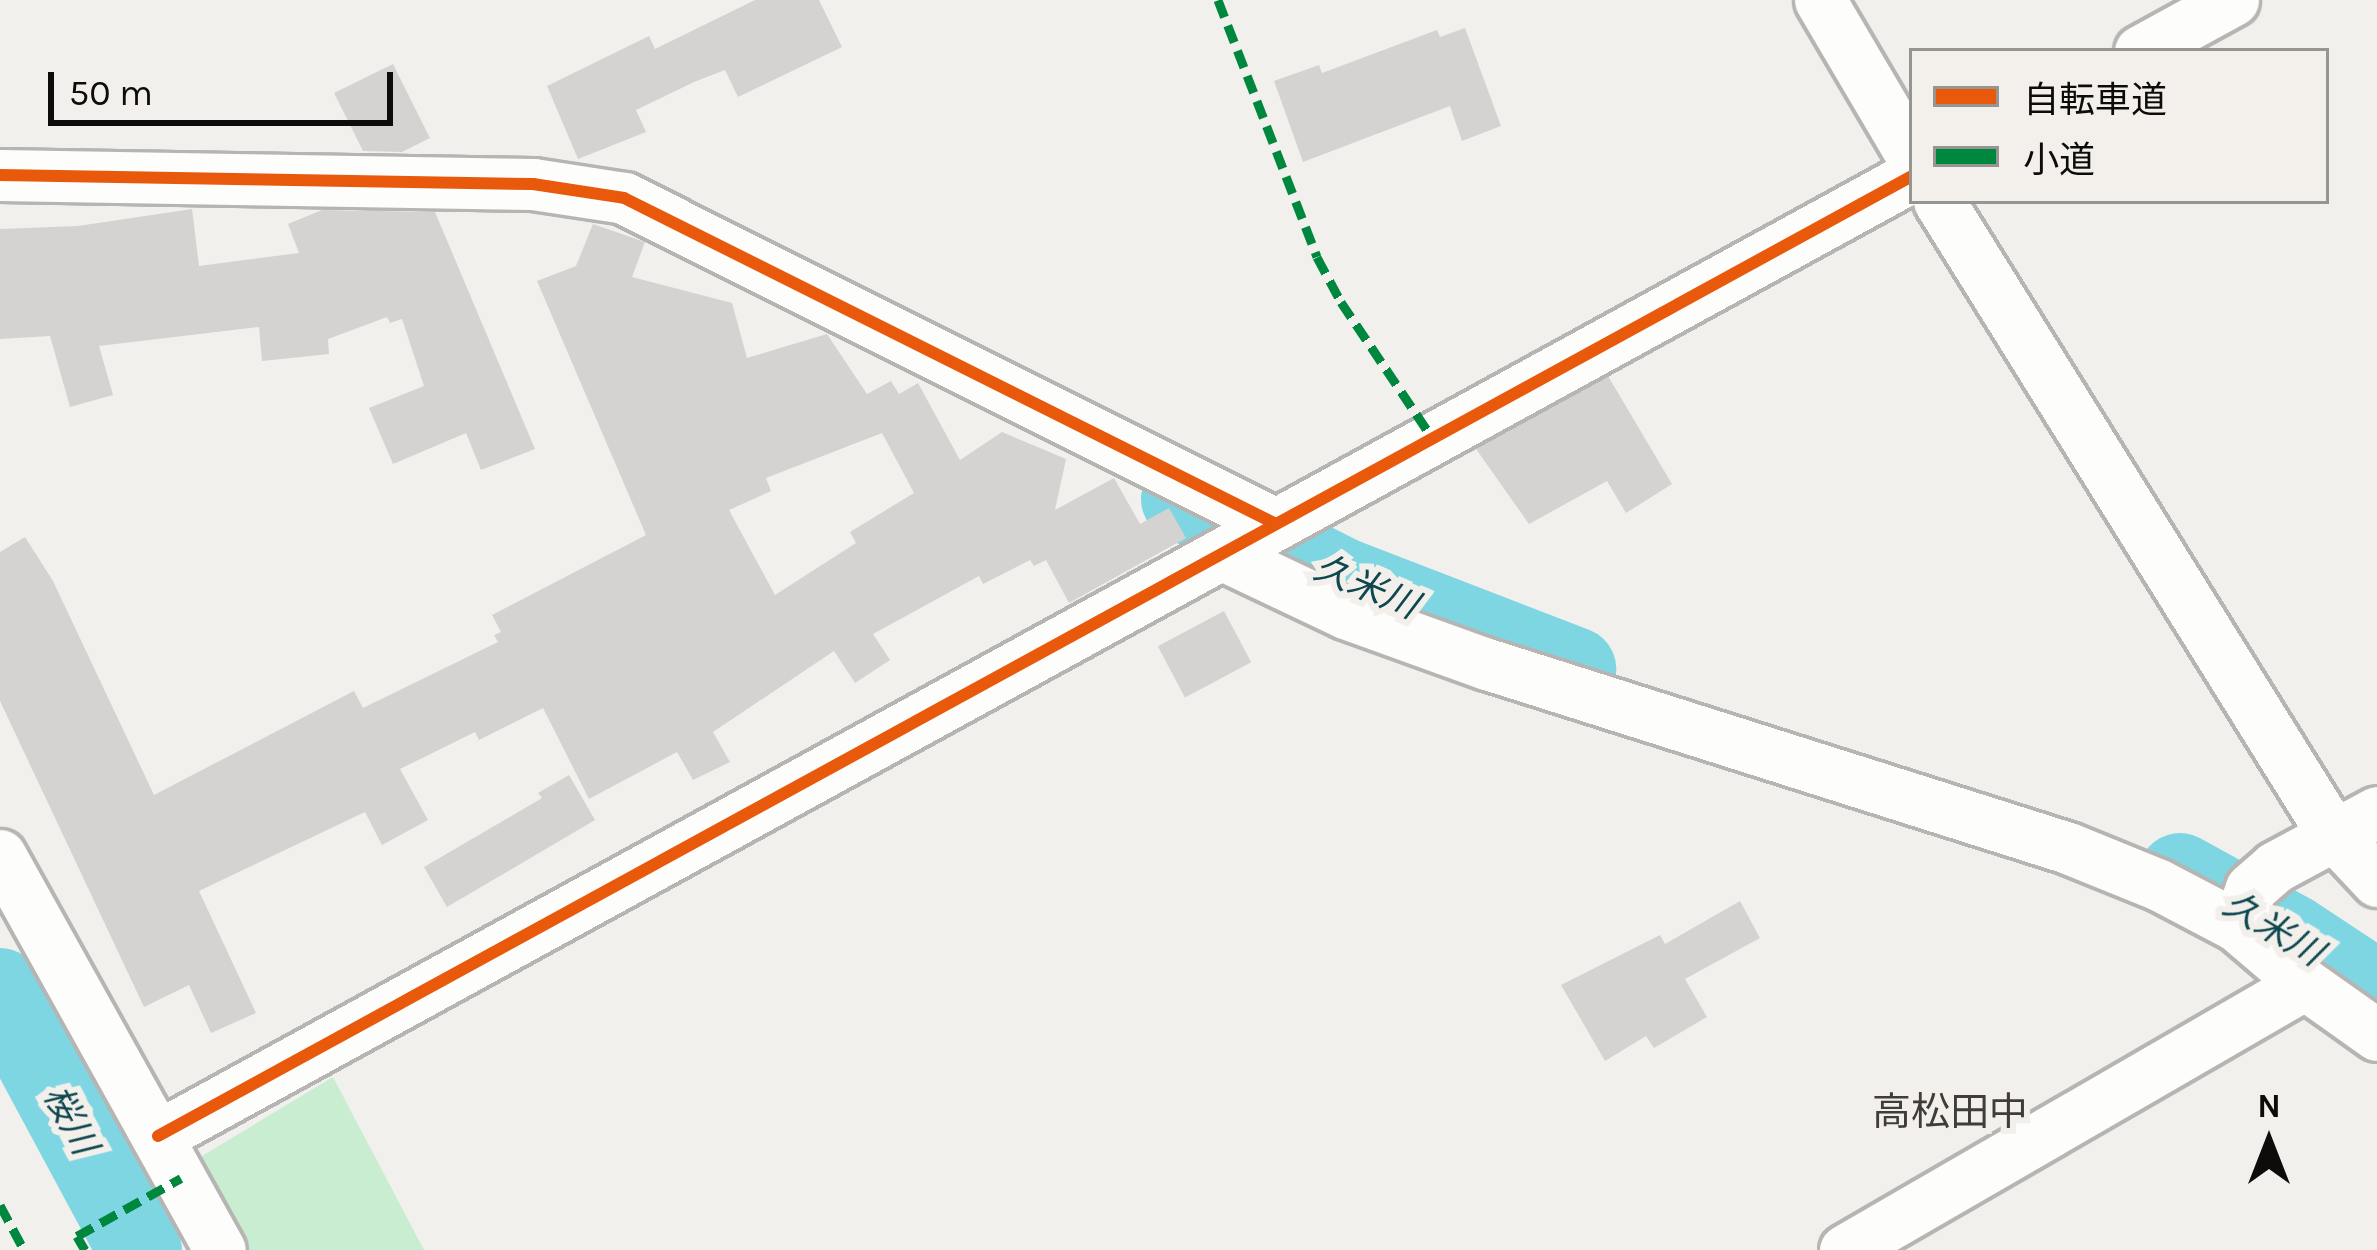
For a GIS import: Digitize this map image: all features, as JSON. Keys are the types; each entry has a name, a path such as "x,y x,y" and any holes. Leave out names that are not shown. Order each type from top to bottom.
{"street":[{"path":"1820,0 1909,151"},
{"path":"2145,48 2233,0"},
{"path":"0,175 533,184 624,198 1252,538 1345,613 1487,664 2068,848 2243,910 2305,984 2377,1035"},
{"path":"158,1136 1909,178"},
{"path":"1942,204 2354,823 2377,881"},
{"path":"2243,910 2354,823"},
{"path":"0,855 220,1250"},
{"path":"1845,1250 2305,984"}],"green space":[{"path":"333,1077 424,1250 240,1250 192,1162"}],"building":[{"path":"755,0 819,0 842,47 738,97 725,70 694,82 636,110 646,132 578,159 547,86 649,36 655,49"},
{"path":"1465,28 1501,126 1462,141 1450,106 1303,162 1274,81 1319,65 1322,73 1437,30 1440,37"},
{"path":"393,64 430,138 402,152 363,151 334,93"},
{"path":"192,209 199,266 299,253 288,224 322,210 435,212 535,449 481,470 466,433 393,464 369,408 424,386 402,319 390,323 387,317 328,339 329,354 262,361 259,327 99,346 113,395 70,407 50,336 0,339 0,229 78,226"},
{"path":"593,224 645,242 632,277 732,303 747,358 827,334 867,394 891,381 899,394 918,383 960,460 1002,432 1066,459 1055,510 1114,478 1140,524 1169,508 1186,538 1069,603 1046,560 1034,566 1030,560 983,584 979,576 873,634 890,660 855,683 834,651 713,732 730,762 693,780 677,752 589,799 543,708 479,740 475,732 400,769 428,820 382,845 365,812 199,891 256,1013 211,1033 189,985 144,1007 0,701 0,552 25,537 53,581 154,795 354,691 363,708 498,642 494,635 501,632 492,615 646,535 537,281 576,266","holes":["882,433 914,493 850,532 856,543 775,595 729,510 771,491 766,478"]},
{"path":"1608,376 1672,484 1626,513 1607,481 1529,524 1476,449"},
{"path":"1224,611 1251,662 1185,697 1158,646"},
{"path":"569,775 595,820 447,907 424,867 542,798 538,793"},
{"path":"1740,901 1760,938 1685,979 1707,1017 1654,1048 1646,1036 1605,1061 1561,985 1660,935 1665,944"}],"waterway":[{"name":"久米川","path":"1183,499 1343,580 1574,669"},
{"name":"久米川","path":"2180,875 2291,936 2377,993"},
{"name":"桜川","path":"0,990 140,1250"}],"marked path":[{"path":"1218,0 1317,257 1341,302 1431,436"},
{"path":"85,1250 77,1236 181,1178"},
{"path":"0,1205 24,1250"}],"cycle path":[{"path":"0,175 533,184 624,198 1274,523"},
{"path":"158,1136 1909,178"}],"district":[{"name":"高松田中","path":"1950,1112"}]}
